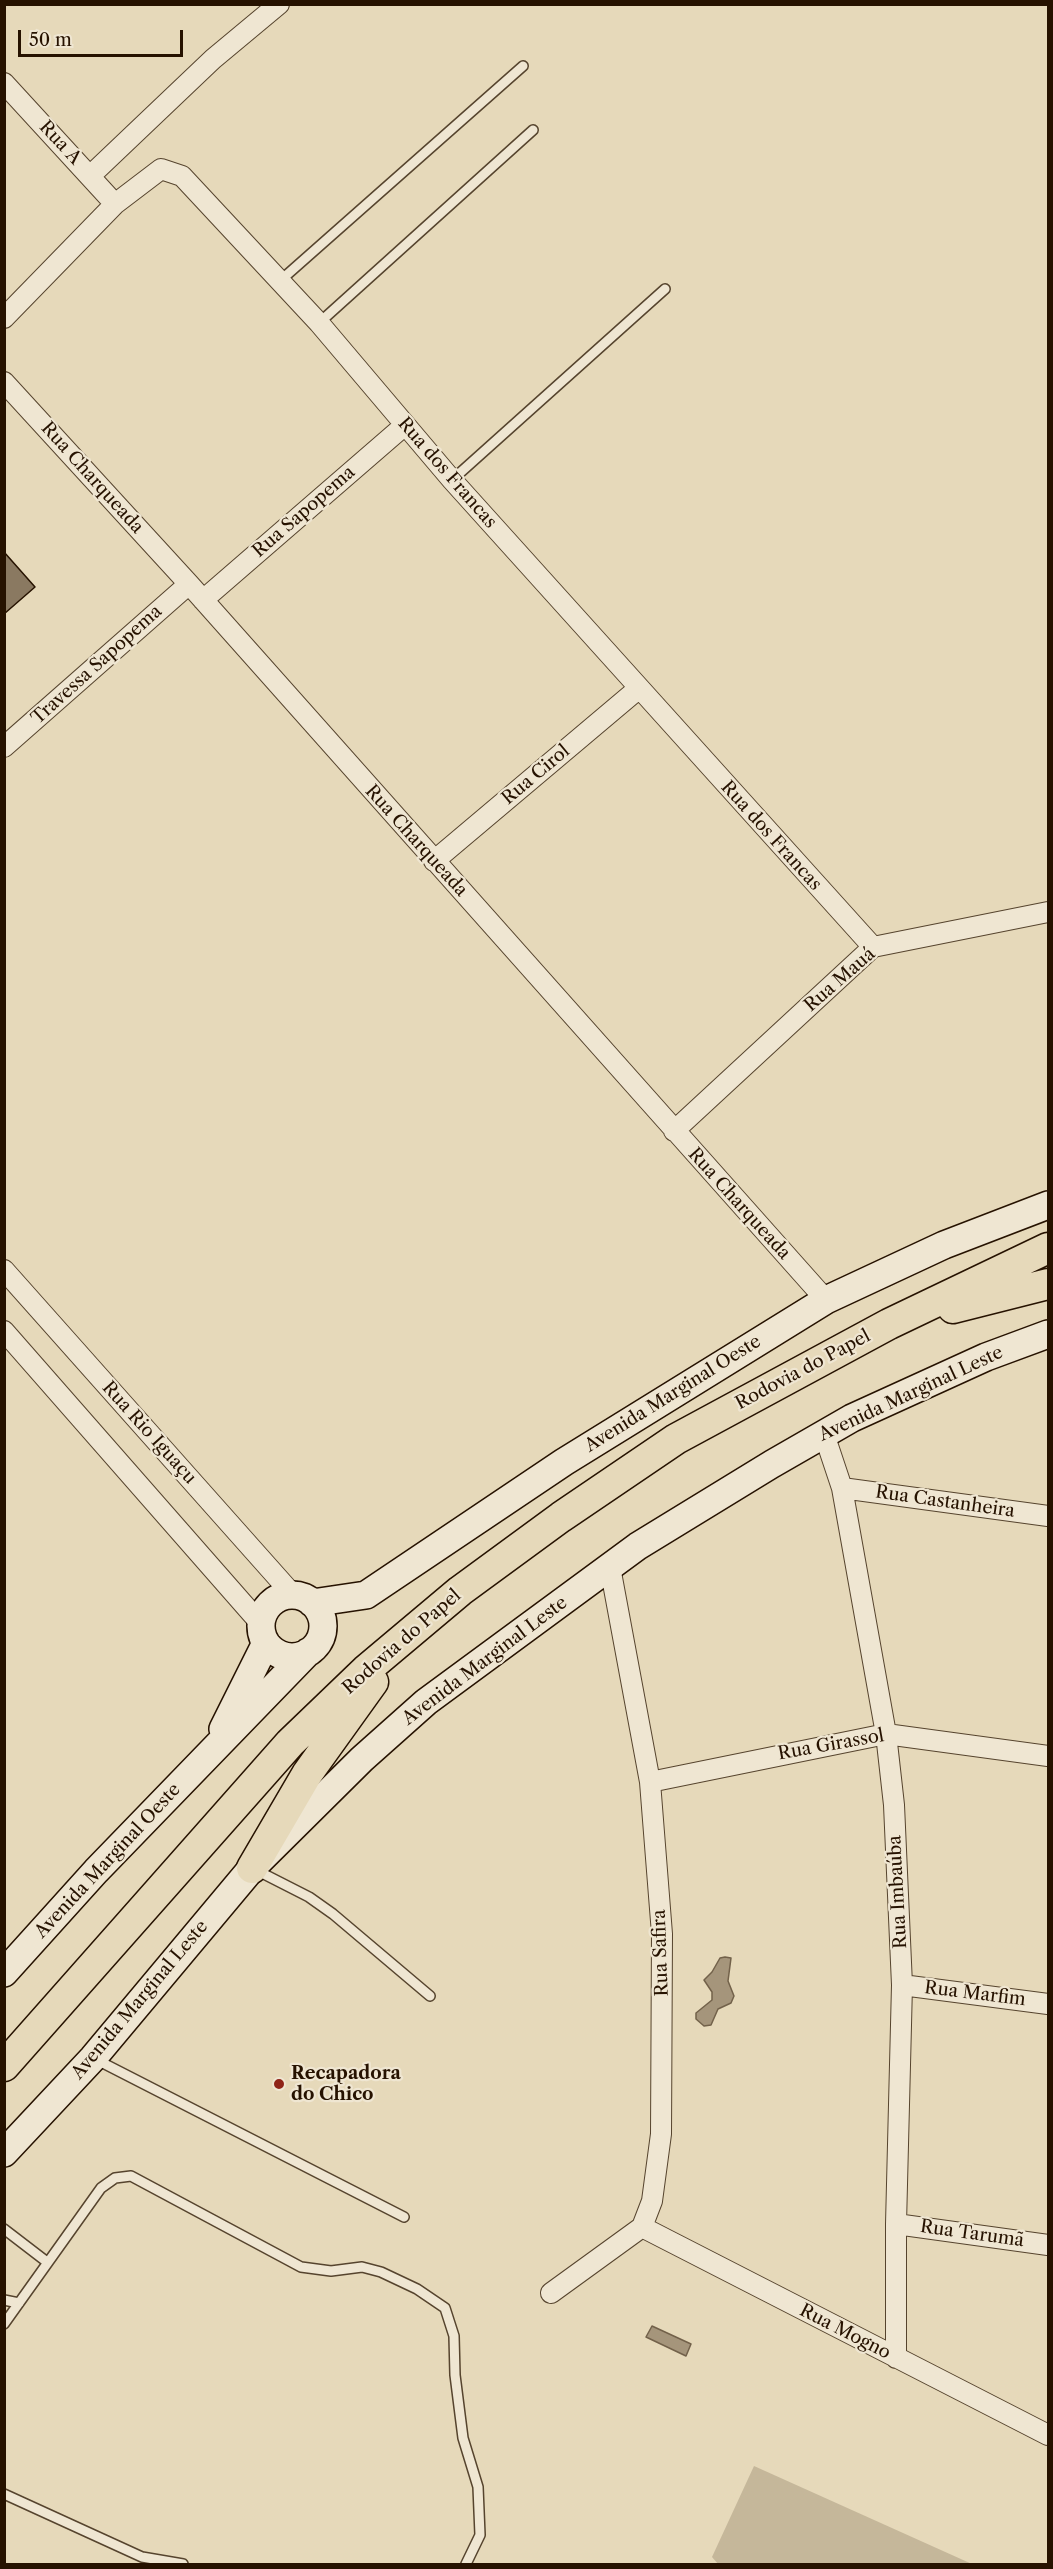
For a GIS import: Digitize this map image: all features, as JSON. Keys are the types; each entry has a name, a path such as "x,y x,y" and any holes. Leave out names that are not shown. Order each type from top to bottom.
{"main road":[{"name":"Avenida Marginal Oeste","path":"214,1749 263,1633 263,1615 276,1600 366,1595 564,1462 826,1300 944,1245 1048,1205"},
{"name":"Rodovia do Papel","path":"4,2067 290,1743 404,1638 459,1591 561,1517 676,1439 889,1324 1048,1248"},
{"name":"Rodovia do Papel","path":"889,1324 1048,1284"},
{"name":"Avenida Marginal Leste","path":"4,2153 93,2058 252,1868 362,1759 426,1702 638,1546 824,1434 986,1357 1048,1334"},
{"name":"Avenida Marginal Oeste","path":"4,1974 96,1870 316,1646 323,1629 318,1610 303,1599"},
{"path":"263,1633 280,1655 290,1657 309,1652"},
{"path":"252,1868 307,1774 404,1638"}],"street":[{"path":"90,176 178,91 279,4"},
{"name":"Rua A","path":"4,83 115,204"},
{"name":"Rua dos Francas","path":"4,318 115,204 161,170 182,176 319,322 452,480 873,947"},
{"name":"Rua Charqueada","path":"6,386 189,584 826,1300"},
{"name":"Rua Sapopema","path":"203,600 405,425"},
{"name":"Travessa Sapopema","path":"4,747 189,584"},
{"name":"Rua Cirol","path":"434,861 638,689"},
{"name":"Rua Mauá","path":"674,1131 873,947 1048,912"},
{"name":"Rua Rio Iguaçu","path":"4,1270 303,1599"},
{"path":"4,1331 263,1633"},
{"name":"Rua Imbaúba","path":"824,1434 842,1488 886,1734 894,1805 902,1985 896,2224 896,2358"},
{"name":"Rua Castanheira","path":"842,1488 1048,1516"},
{"name":"Rua Safira","path":"610,1567 650,1782 662,1934 663,2052 658,2168 652,2200 642,2227"},
{"name":"Rua Girassol","path":"650,1782 886,1734 1048,1756"},
{"name":"Rua Marfim","path":"902,1985 1048,2004"},
{"name":"Rua Tarumã","path":"896,2224 1048,2244"},
{"path":"551,2293 642,2227"},
{"name":"Rua Mogno","path":"642,2227 1048,2435"}],"lane":[{"path":"280,280 523,66"},
{"path":"319,322 533,130"},
{"path":"452,480 665,289"},
{"path":"252,1868 309,1897 430,1996"},
{"path":"93,2058 404,2217"},
{"path":"4,2324 101,2188 115,2178 131,2176 301,2267 331,2271 362,2267 381,2272 417,2289 445,2308 454,2336 455,2374 463,2438 478,2487 480,2535 466,2565"},
{"path":"4,2229 48,2262"},
{"path":"4,2300 19,2303"},
{"path":"4,2493 142,2557 183,2565"}],"shaded area":[{"path":"720,1958 731,1958 728,1981 734,1996 731,2003 718,2009 711,2025 704,2026 696,2019 696,2013 712,2000 712,1992 704,1980"},
{"path":"652,2326 691,2344 686,2356 646,2337"},
{"path":"754,2466 972,2564 718,2564 712,2557"}],"building":[{"path":"4,552 35,587 4,614"}],"place":[{"name":"Recapadora do Chico","path":"279,2084"}]}
